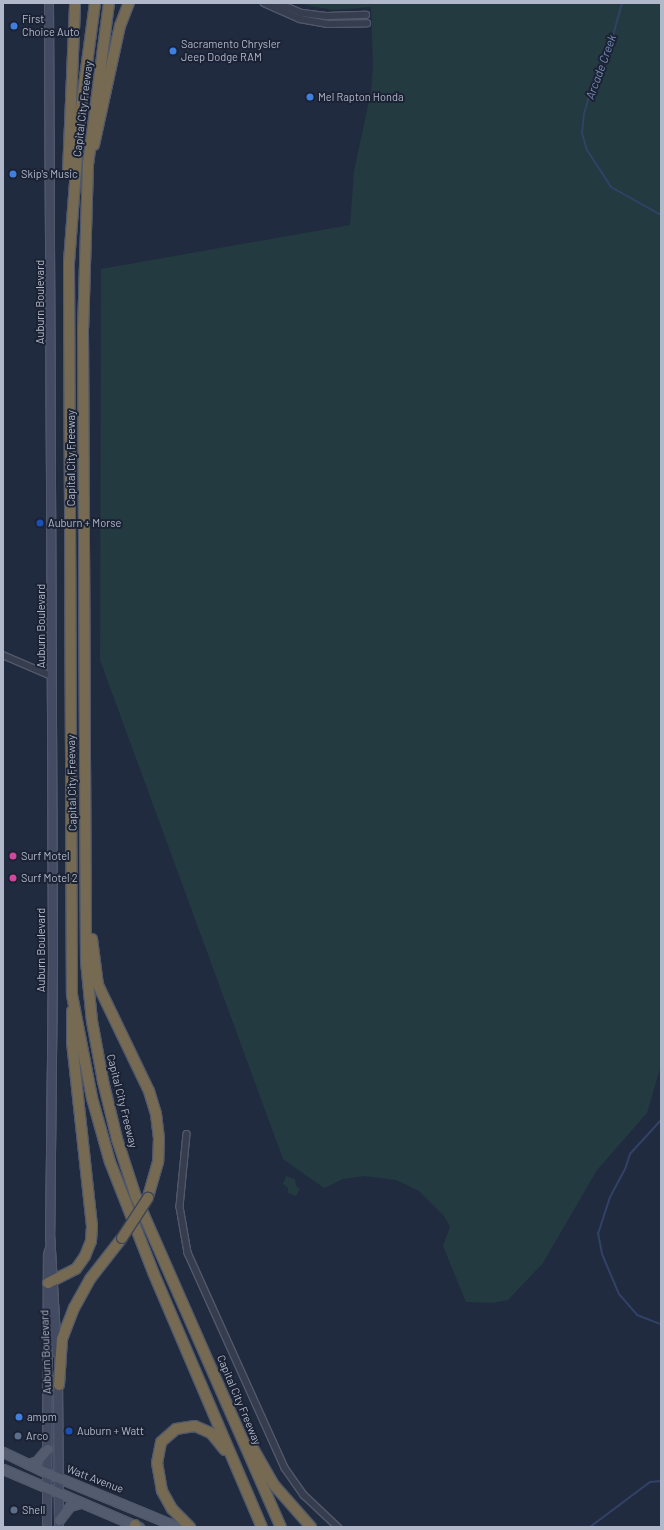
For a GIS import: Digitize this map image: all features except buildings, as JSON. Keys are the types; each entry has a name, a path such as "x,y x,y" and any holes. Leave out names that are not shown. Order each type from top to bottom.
{"highway":[{"path":"69,263 68,144 75,3"},
{"name":"Capital City Freeway","path":"95,3 78,130 69,263 72,995 92,1098 110,1162 147,1257 262,1527"},
{"name":"Capital City Freeway","path":"109,3 88,164 83,328 86,961 92,1021 103,1081 117,1139 136,1197 281,1527"},
{"path":"88,164 99,130 120,26 129,3"},
{"path":"59,1385 62,1339 74,1308 90,1279 122,1238 148,1198 158,1162 156,1114 149,1091 98,985 85,863"},
{"path":"51,1283 76,1269 85,1256 91,1241 92,1226 72,1043 72,995"},
{"path":"225,1398 274,1485 310,1527"},
{"path":"190,1527 172,1509 160,1482 157,1453 165,1436 182,1426 195,1426 204,1429 218,1440 237,1469"}],"main road":[{"name":"Auburn Boulevard","path":"47,1527 46,1489 51,1283 54,1257 50,1248 52,676 49,3"},
{"name":"Auburn Boulevard","path":"51,1283 59,1385 59,1524"},
{"path":"28,1464 37,1460 47,1449"},
{"name":"Watt Avenue","path":"3,1452 47,1473 178,1527"},
{"path":"3,1469 46,1489 137,1526"},
{"path":"59,1524 70,1506 80,1503"}],"street":[{"path":"264,3 300,19 328,24 367,23"},
{"path":"278,3 302,13 328,16 366,14"},
{"path":"359,15 360,24"},
{"path":"3,655 52,676"},
{"path":"187,1134 180,1196 182,1226 188,1253 285,1468 304,1495 338,1527"}],"green space":[{"path":"296,3 661,3 661,1065 647,1113 597,1170 543,1263 508,1300 492,1303 466,1302 443,1246 450,1227 444,1216 419,1191 396,1180 364,1176 343,1179 324,1188 283,1159 100,660 101,269 350,225 354,171 371,92 373,66 371,7 333,10"},
{"path":"286,1176 295,1179 296,1186 300,1189 296,1196 288,1193 288,1188 283,1184"}],"waterway":[{"name":"Arcade Creek","path":"622,3 607,57 594,79 584,114 582,133 587,150 611,187 661,215"},
{"name":"Arcade Creek","path":"661,1120 630,1154 625,1169 610,1197 598,1233 602,1254 619,1294 637,1315 661,1324"},
{"name":"Arcade Creek","path":"590,1527 650,1482 661,1481"}],"place":[{"name":"First Choice Auto","path":"14,26"},
{"name":"Sacramento Chrysler Jeep Dodge RAM","path":"173,51"},
{"name":"Mel Rapton Honda","path":"310,97"},
{"name":"Skip's Music","path":"13,174"},
{"name":"Auburn + Morse","path":"40,523"},
{"name":"Surf Motel","path":"13,856"},
{"name":"Surf Motel 2","path":"13,878"},
{"name":"ampm","path":"19,1417"},
{"name":"Auburn + Watt","path":"69,1431"},
{"name":"Arco","path":"18,1436"},
{"name":"Shell","path":"14,1510"}]}
